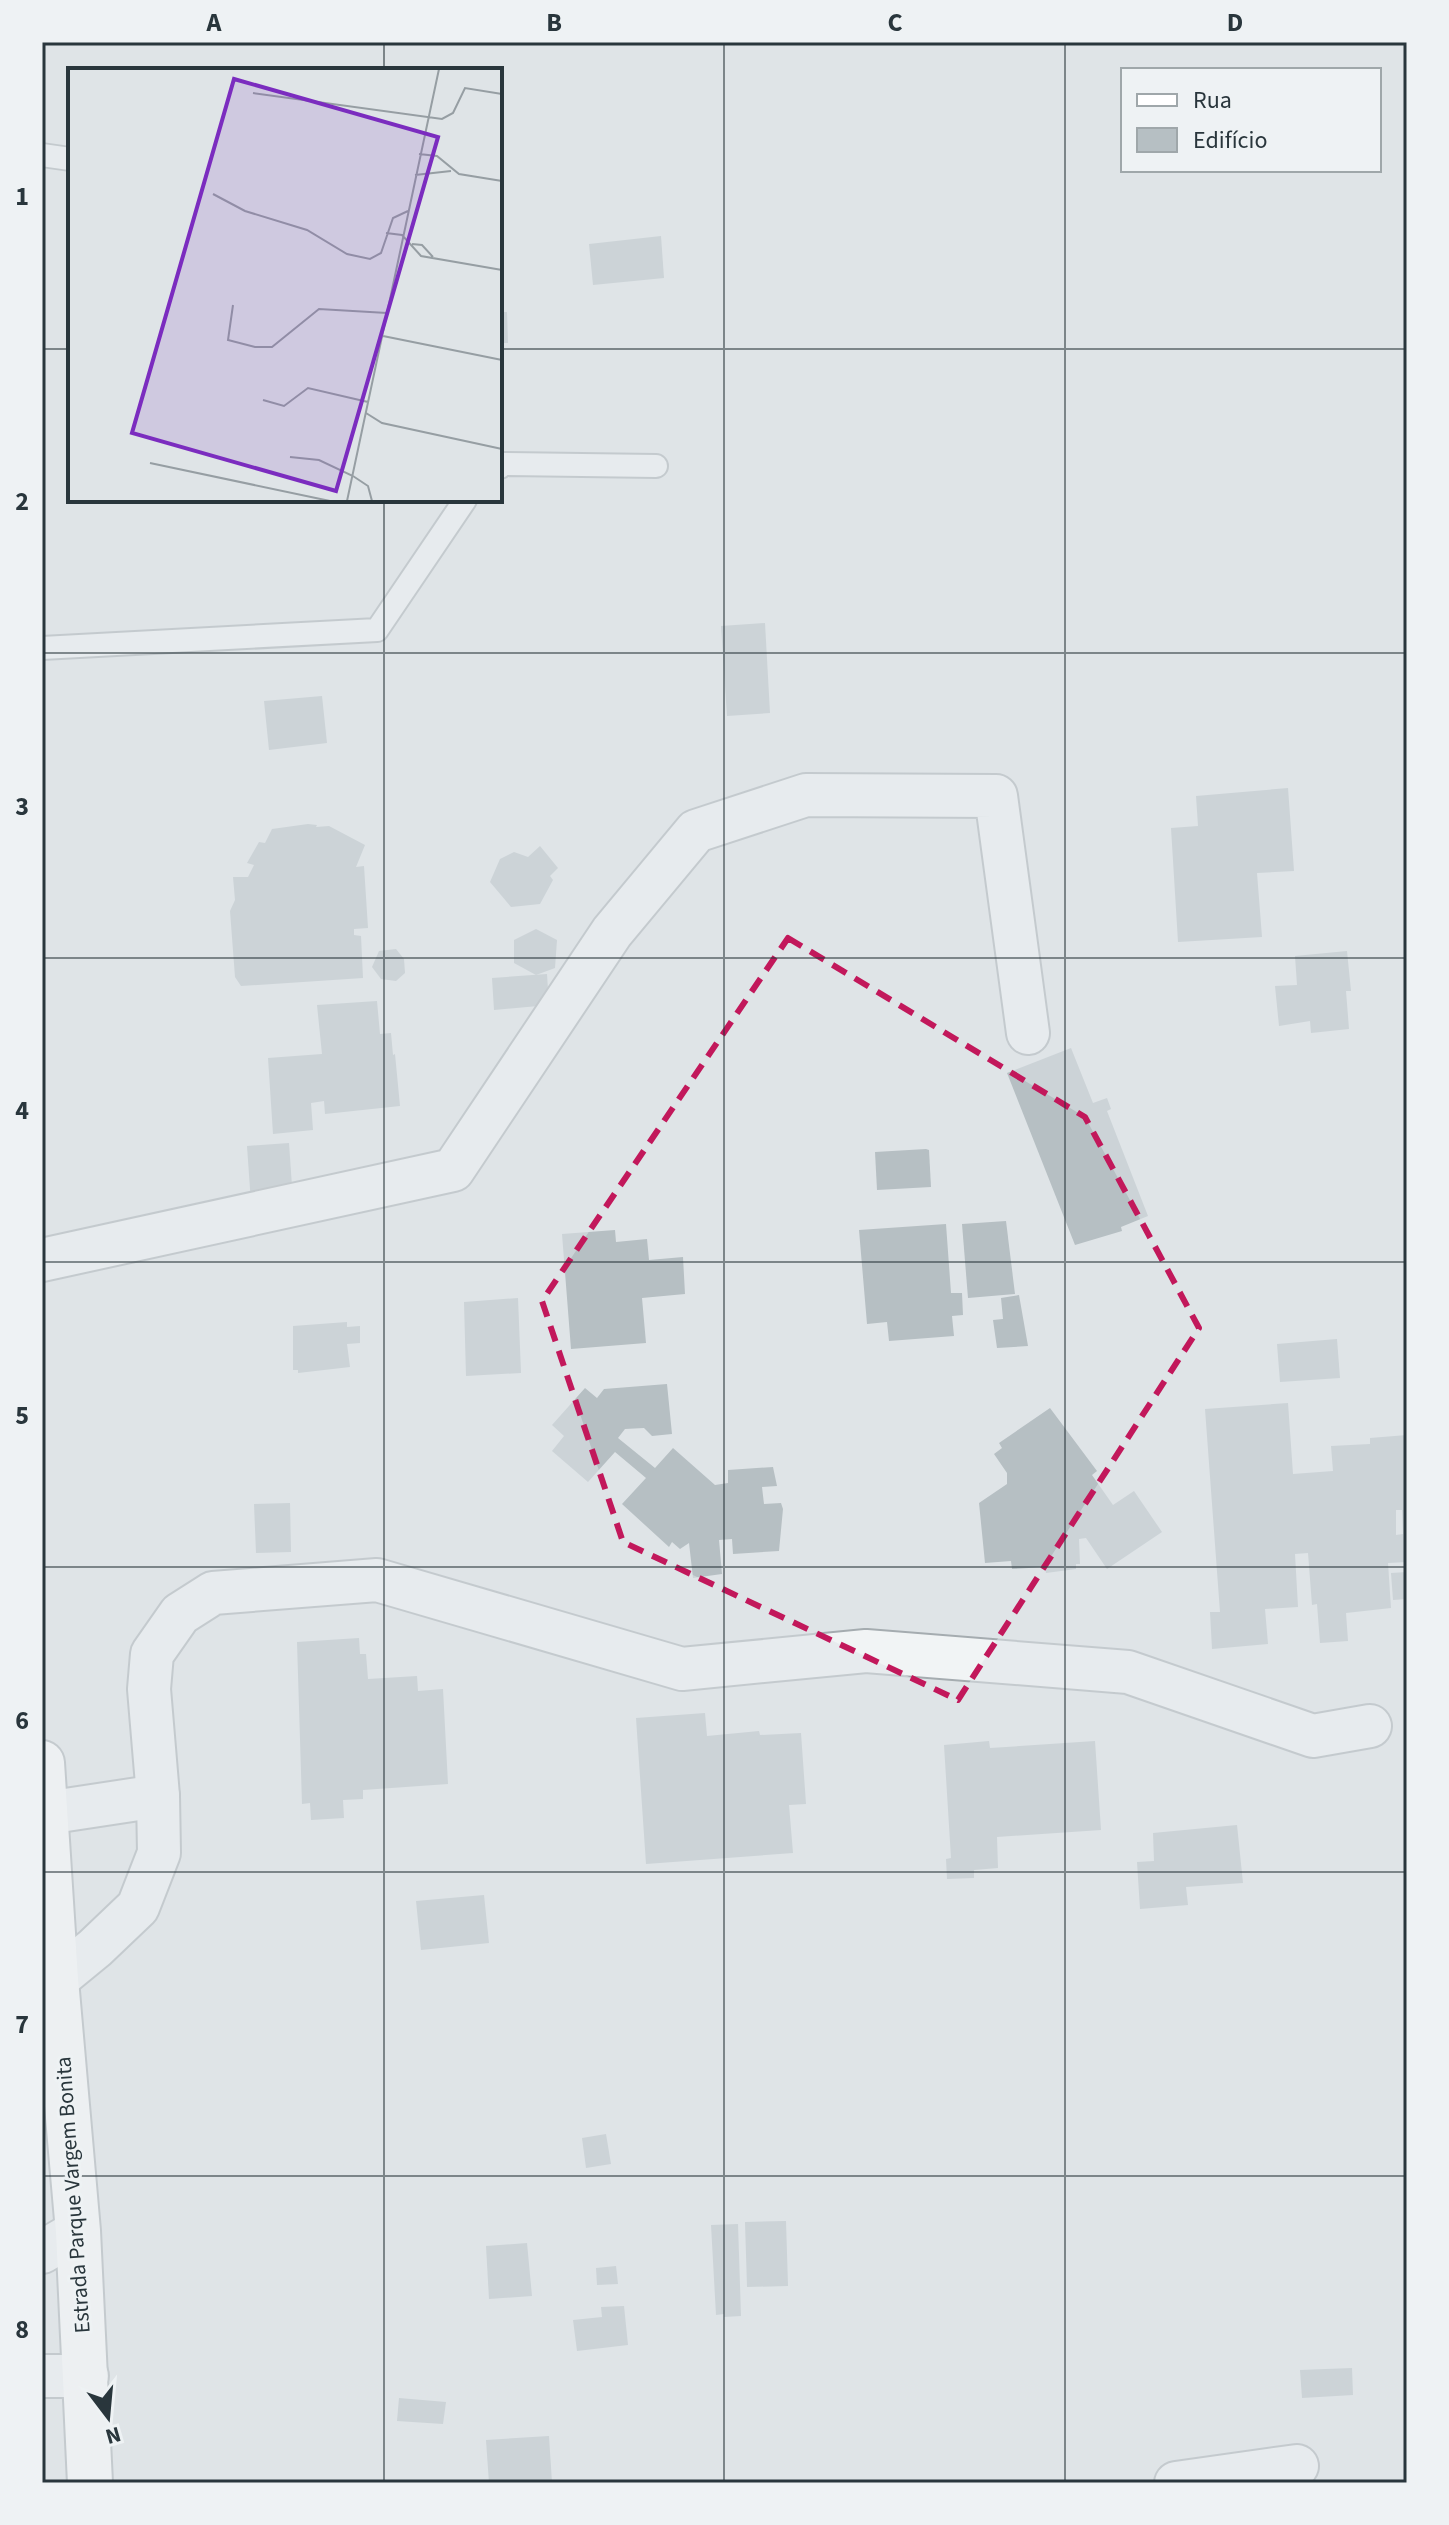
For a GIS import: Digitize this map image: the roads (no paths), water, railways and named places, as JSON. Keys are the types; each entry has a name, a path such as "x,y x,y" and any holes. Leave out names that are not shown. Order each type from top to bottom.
{"main road":[{"name":"Estrada Parque Vargem Bonita","path":"42,1763 56,1980 60,2242 87,2376 90,2483"}],"street":[{"path":"42,1260 453,1170 612,932 696,831 806,795 996,796 1028,1033"},
{"path":"56,1980 138,1907 159,1853 158,1796 149,1689 152,1654 180,1614 213,1593 377,1580 682,1669 866,1651 1128,1672 1313,1736 1370,1726"},
{"path":"44,1811 158,1796"},
{"path":"42,2376 87,2376"},
{"path":"1176,2483 1297,2466"}],"lane":[{"path":"42,155 68,159"},
{"path":"502,465 656,466"},
{"path":"42,648 377,630 464,502"}]}
